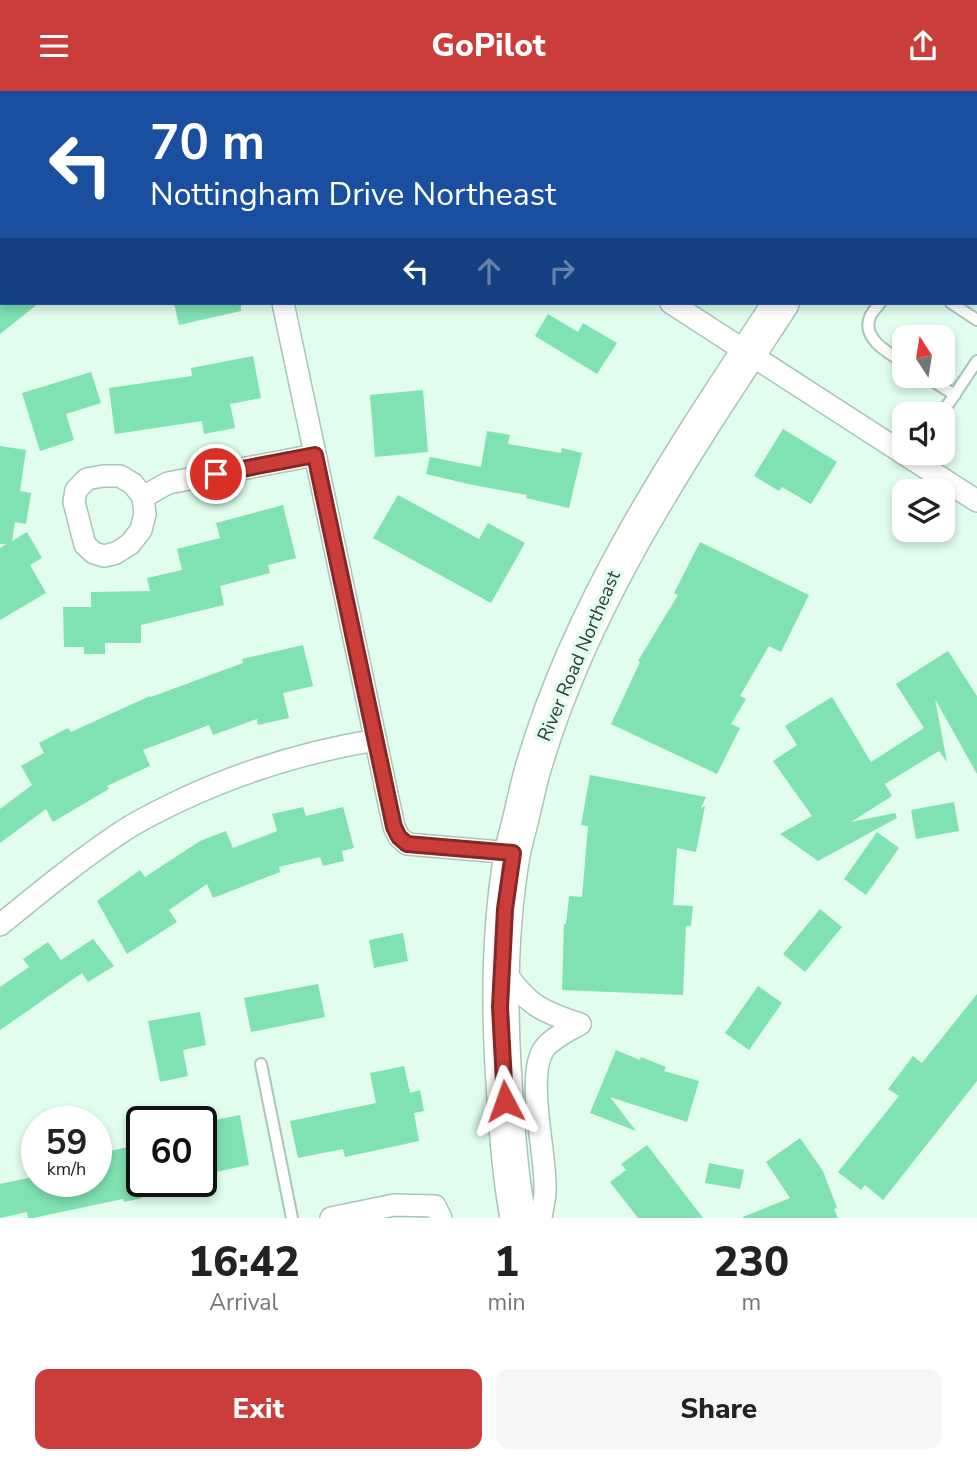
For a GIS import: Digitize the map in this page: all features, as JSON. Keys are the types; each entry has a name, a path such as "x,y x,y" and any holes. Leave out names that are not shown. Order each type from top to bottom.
{"main road":[{"name":"River Road Northeast","path":"518,1218 508,1141 500,1007 505,909 513,853 534,763 559,692 594,613 632,538 780,305"}],"street":[{"path":"283,305 394,827 399,837 407,844 513,853"},
{"path":"674,305 892,442"},
{"path":"143,497 169,483 315,455"},
{"path":"927,465 977,501"},
{"path":"0,925 56,879 121,832 160,810 244,773 289,759 376,740"},
{"path":"502,966 517,989 534,1005 549,1015 580,1024 544,1049 537,1070 545,1190 541,1218"},
{"path":"331,1218 394,1205 435,1206 441,1218"}],"lane":[{"path":"879,305 870,317 868,326 871,336 892,355"},
{"path":"954,305 977,320"},
{"path":"950,402 977,361"},
{"path":"946,389 955,395"},
{"path":"261,1064 292,1218"}],"building":[{"path":"0,305 36,305 0,334"},
{"path":"174,305 241,305 241,311 179,325"},
{"path":"548,314 578,332 583,323 617,343 597,374 535,336"},
{"path":"253,356 261,398 230,404 235,428 204,434 202,421 115,434 109,388 192,376 191,368"},
{"path":"91,372 101,403 66,414 74,440 40,451 22,393"},
{"path":"423,390 428,452 375,457 370,395"},
{"path":"783,429 837,462 811,504 782,487 779,491 754,476"},
{"path":"487,431 510,435 508,444 561,453 562,448 582,453 569,508 526,498 527,495 426,474 430,457 481,467"},
{"path":"0,446 26,450 20,491 31,493 26,524 15,522 12,541 27,532 42,558 30,565 46,593 0,620 0,548 6,544 0,544"},
{"path":"398,495 479,539 488,523 525,543 491,603 373,538"},
{"path":"283,505 296,558 268,565 270,573 220,586 224,605 141,625 141,643 105,643 105,654 84,654 84,647 64,647 63,607 91,607 91,592 150,591 147,578 182,570 177,549 220,538 216,523"},
{"path":"700,542 809,595 781,652 769,646 740,696 746,699 731,724 740,728 717,774 611,724 640,662 638,661 678,595 674,593"},
{"path":"303,645 313,686 283,693 289,718 258,725 257,719 213,735 209,725 143,750 150,766 107,786 109,789 53,822 46,809 0,843 0,809 32,785 21,766 44,753 39,743 68,728 71,732 150,696 243,663 242,659"},
{"path":"948,651 977,696 977,774 935,699 947,762 939,751 885,784 892,796 851,822 895,813 897,818 818,861 780,834 812,816 773,761 797,745 785,726 832,697 871,762 924,728 896,684"},
{"path":"590,775 706,797 701,808 705,806 696,852 677,848 673,905 693,906 691,926 686,926 683,995 562,990 564,924 569,896 582,897 588,826 581,825"},
{"path":"954,802 959,831 916,839 911,810"},
{"path":"303,807 306,816 343,807 354,848 342,851 344,861 323,866 320,857 279,867 280,872 213,898 207,884 169,910 177,922 127,954 97,901 140,870 145,877 200,841 226,831 233,848 277,831 272,814"},
{"path":"877,832 899,848 866,895 844,879"},
{"path":"820,909 842,927 805,972 783,954"},
{"path":"403,933 408,961 374,968 369,940"},
{"path":"93,939 114,966 88,982 82,973 0,1030 0,987 29,967 23,959 48,942 61,960"},
{"path":"318,984 325,1017 251,1032 244,998"},
{"path":"758,986 782,1003 749,1050 725,1033"},
{"path":"977,994 977,1081 883,1200 865,1185 861,1190 838,1172 899,1096 888,1089 913,1056 922,1063"},
{"path":"200,1012 206,1045 183,1050 188,1076 160,1082 148,1021"},
{"path":"616,1050 666,1067 664,1071 699,1081 687,1122 610,1097 636,1131 590,1113"},
{"path":"404,1066 410,1093 420,1090 424,1111 414,1113 419,1141 345,1157 343,1149 298,1158 290,1121 376,1103 370,1073"},
{"path":"240,1115 249,1165 217,1172 217,1119"},
{"path":"800,1138 823,1171 838,1218 743,1218 790,1198 766,1162"},
{"path":"647,1145 703,1218 638,1218 610,1182 626,1170 621,1164"},
{"path":"126,1147 126,1197 142,1198 124,1202 123,1199 33,1218 28,1218 27,1212 0,1218 0,1184 21,1179 21,1197 112,1197 112,1151"},
{"path":"709,1163 744,1170 740,1189 705,1183"}],"route":[{"path":"216,474 315,455 394,827 399,837 407,844 513,853 505,909 500,1007 505,1101"}]}
